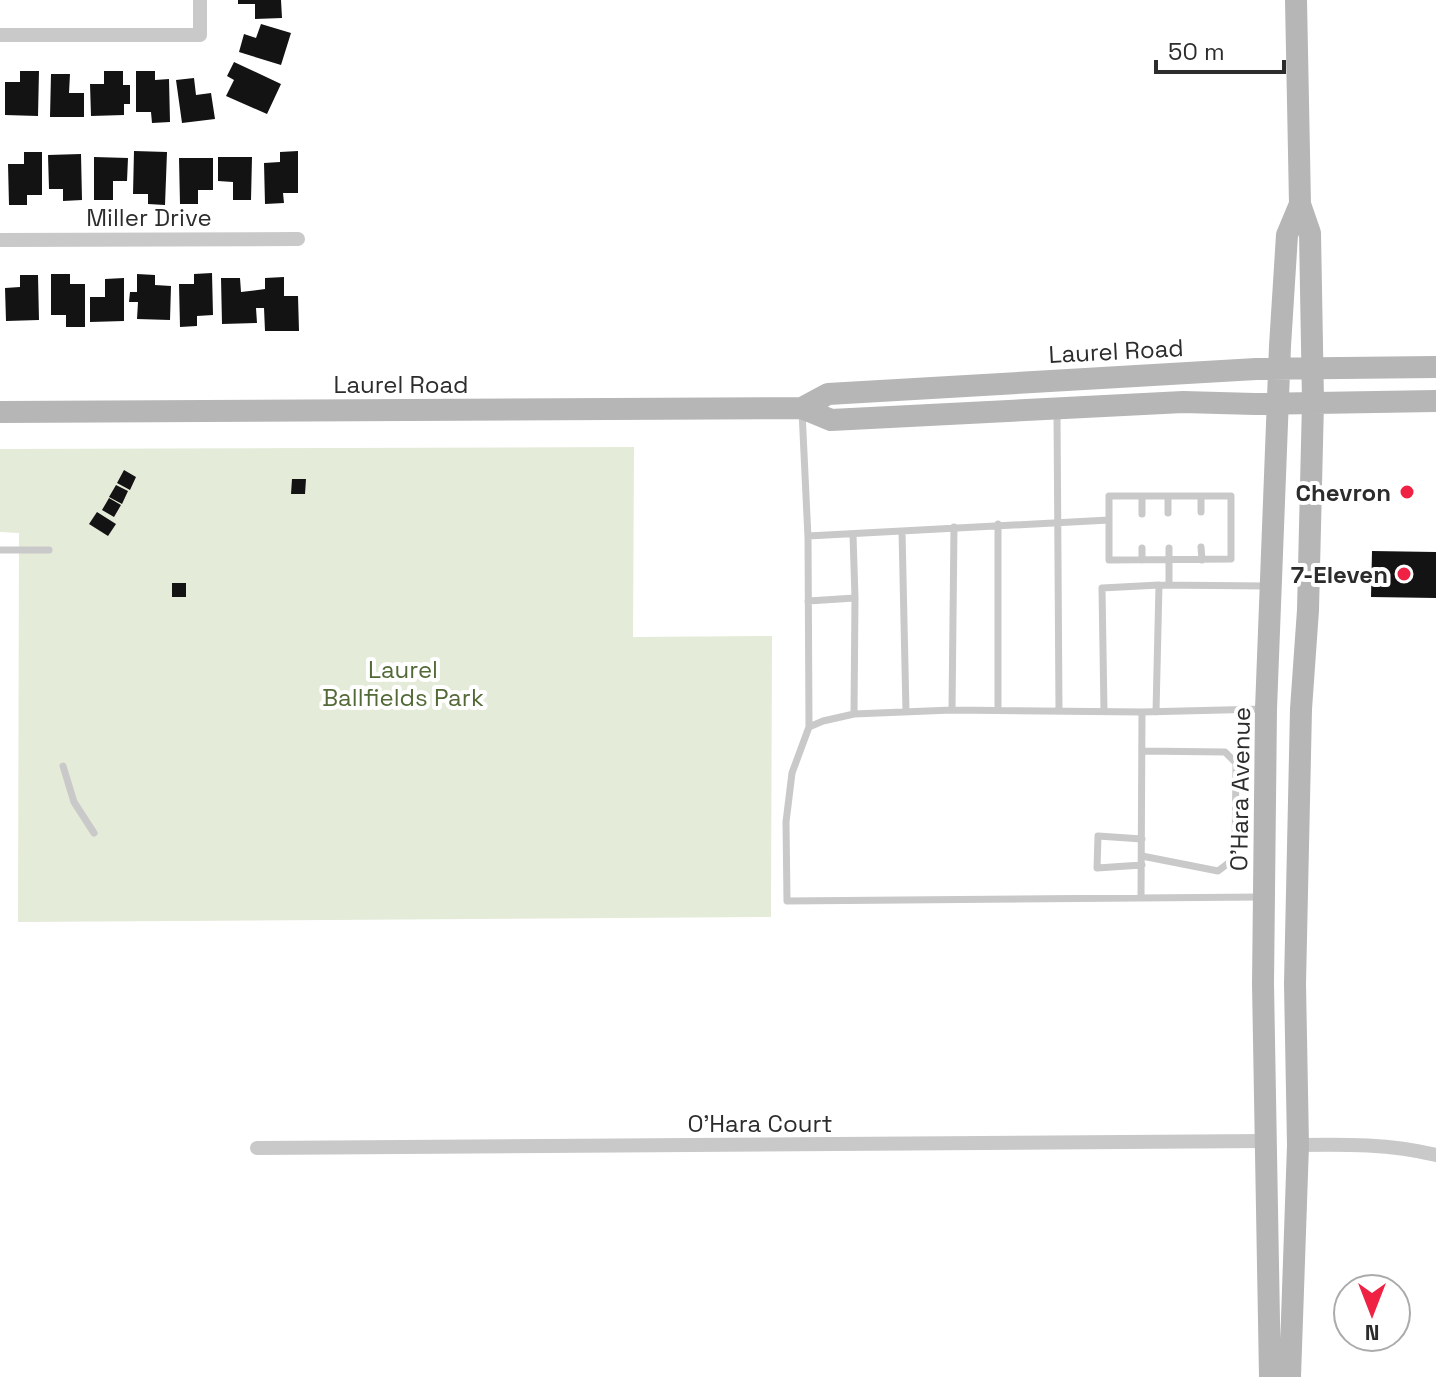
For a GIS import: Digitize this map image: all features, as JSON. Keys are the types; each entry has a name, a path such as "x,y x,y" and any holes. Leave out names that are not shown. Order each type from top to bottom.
{"main road":[{"name":"O'Hara Avenue","path":"1280,1372 1298,1145 1295,984 1301,709 1308,610 1313,402 1310,233 1300,204 1296,0"},
{"name":"O'Hara Avenue","path":"1280,1372 1264,1141 1266,709 1287,235 1300,204"},
{"name":"Laurel Road","path":"802,408 828,394 1280,369 1436,367"},
{"name":"Laurel Road","path":"0,412 802,408 831,420 1183,402 1436,401"}],"street":[{"path":"0,35 200,35 200,0"},
{"name":"Miller Drive","path":"0,240 298,239"},
{"name":"O'Hara Court","path":"257,1148 1264,1141"},
{"path":"1298,1145 1371,1145 1436,1155"}],"lane":[{"path":"802,408 808,540 809,727 792,773 787,810 787,901 1264,897"},
{"path":"1057,409 1059,710"},
{"path":"1109,496 1142,496 1231,496 1231,559 1109,560 1109,496"},
{"path":"1142,496 1142,514"},
{"path":"1168,496 1168,513"},
{"path":"1201,496 1201,512"},
{"path":"808,540 808,536 1059,520 1109,520"},
{"path":"998,524 998,710"},
{"path":"952,710 954,527"},
{"path":"902,531 906,712"},
{"path":"853,535 854,714"},
{"path":"1201,547 1202,560"},
{"path":"1142,548 1142,560"},
{"path":"1169,548 1169,585"},
{"path":"0,550 49,550"},
{"path":"1156,712 1159,585"},
{"path":"1104,711 1102,588 1272,586"},
{"path":"808,601 855,598"},
{"path":"809,727 854,714 952,710 1156,712 1266,709"},
{"path":"1141,898 1142,712"},
{"path":"1142,751 1225,752 1236,763 1235,858 1218,871 1142,861 1097,868 1098,836 1142,839"},
{"path":"63,766 74,802 94,833"}],"green space":[{"name":"Laurel Ballfields Park","path":"634,447 633,637 772,636 771,917 18,922 19,533 0,532 0,449"}],"building":[{"path":"238,0 281,0 282,18 255,19 255,4 238,4"},
{"path":"261,24 291,33 281,65 239,52 244,34 256,38"},
{"path":"234,62 281,84 267,114 226,96 234,80 227,76"},
{"path":"20,71 39,71 38,116 5,115 5,82 20,82"},
{"path":"104,71 123,71 123,85 130,85 130,104 124,104 124,115 91,116 90,84 104,84"},
{"path":"136,71 155,71 155,80 169,79 170,122 152,123 151,112 136,112"},
{"path":"51,74 70,74 69,93 84,93 84,117 50,117"},
{"path":"194,78 196,95 211,93 215,119 182,123 176,80"},
{"path":"134,151 167,152 165,205 148,204 148,194 133,194"},
{"path":"298,151 298,193 283,193 284,203 265,204 264,163 280,162 280,152"},
{"path":"24,152 42,152 42,195 27,195 27,205 9,205 8,164 24,164"},
{"path":"81,154 82,200 63,201 63,189 49,189 48,155"},
{"path":"94,157 128,158 127,181 113,181 113,200 94,200"},
{"path":"218,157 252,157 251,200 233,200 233,182 218,181"},
{"path":"179,158 213,158 213,190 198,190 198,204 180,204"},
{"path":"212,273 213,315 197,316 197,326 180,327 179,284 194,284 194,274"},
{"path":"51,274 70,274 70,284 85,284 85,327 66,327 66,315 51,315"},
{"path":"137,274 155,275 155,285 171,286 170,320 137,319 138,302 129,302 130,292 137,292"},
{"path":"20,275 38,275 39,320 6,321 5,288 20,287"},
{"path":"284,277 284,296 298,296 299,331 265,331 264,308 256,308 257,323 222,324 221,278 240,278 241,292 265,289 265,278"},
{"path":"124,278 124,321 90,322 90,297 105,297 105,279"},
{"path":"124,470 136,477 130,490 117,483"},
{"path":"292,479 306,479 305,494 291,494"},
{"path":"116,485 128,491 122,504 109,497"},
{"path":"109,498 121,505 114,517 102,510"},
{"path":"97,512 116,524 108,536 89,524"},
{"name":"7-Eleven","path":"1372,551 1436,552 1436,598 1371,597"},
{"path":"172,583 186,583 186,597 172,597"}],"place":[{"name":"Chevron","path":"1407,492"},
{"name":"7-Eleven","path":"1404,574"}]}
